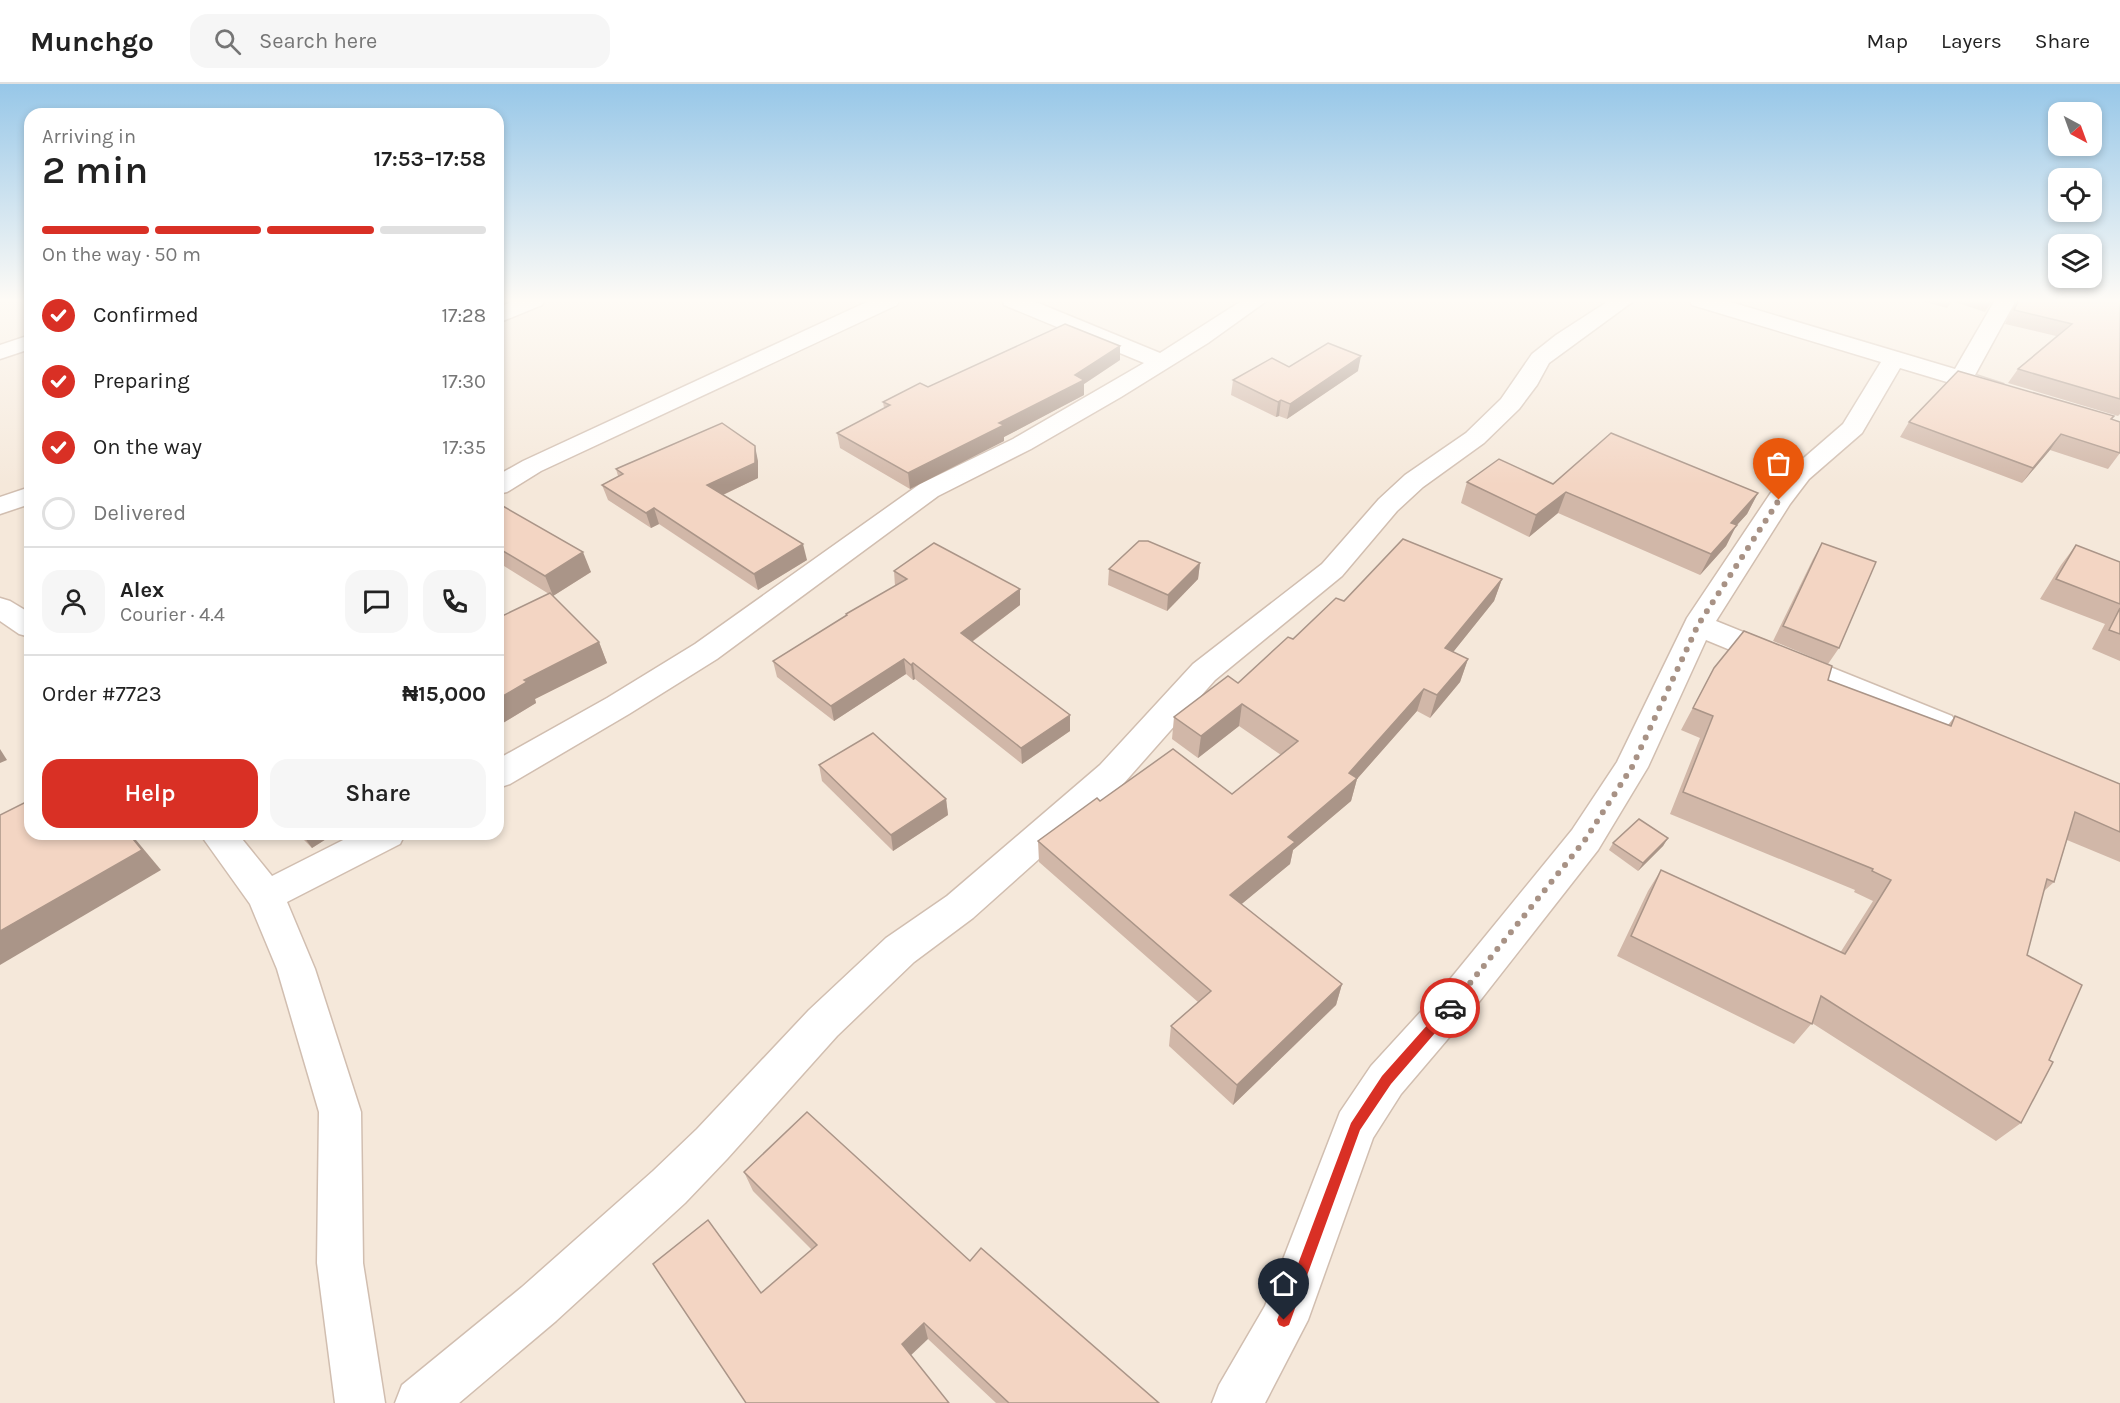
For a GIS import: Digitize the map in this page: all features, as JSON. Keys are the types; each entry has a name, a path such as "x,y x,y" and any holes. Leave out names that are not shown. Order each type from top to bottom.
{"street":[{"path":"504,483 572,447 760,362"},
{"path":"420,1403 539,1304 669,1186 712,1144 823,1023 900,950 960,907 1112,774 1204,672 1332,570 1388,505 1414,481 1475,438 1510,404 1525,385 1538,362"},
{"path":"1237,1403 1284,1320 1355,1127 1386,1080 1461,995 1585,840 1632,767 1698,625 1779,500 1800,474 1852,428 1892,362"},
{"path":"1903,362 2016,396"},
{"path":"1961,379 1971,362"},
{"path":"504,772 641,693 734,633 874,527 930,489 1020,445 1161,363"},
{"path":"0,507 24,497"},
{"path":"0,608 24,623"},
{"path":"1698,625 1965,733"},
{"path":"223,840 266,897 296,969 340,1112 340,1263 360,1403"},
{"path":"266,897 375,840"}],"shaded area":[{"path":"0,362 24,362 24,840 504,840 504,362 2120,362 2120,1403 0,1403"}],"building":[{"path":"983,362 1096,362 1075,375 1084,380 999,423 1004,425 908,473 837,433 890,405 883,402 920,383 928,387"},
{"path":"1266,362 1279,362 1289,367 1298,362 1353,362 1290,404 1281,400 1278,402 1233,380"},
{"path":"2027,362 2120,362 2120,399 2018,369"},
{"path":"1958,371 2114,416 2111,419 2120,422 2120,453 2061,434 2033,468 1909,422"},
{"path":"722,423 755,446 755,463 707,485 803,544 754,574 654,508 646,513 602,485 623,474 616,469"},
{"path":"1611,433 1758,493 1731,523 1737,525 1711,554 1566,492 1536,515 1467,482 1499,459 1553,484"},
{"path":"504,507 583,552 545,576 504,552"},
{"path":"1403,539 1502,579 1445,648 1468,659 1437,695 1424,689 1349,773 1357,778 1288,837 1295,842 1230,895 1342,984 1237,1085 1171,1026 1211,991 1038,841 1097,798 1100,801 1173,749 1232,794 1298,741 1242,704 1201,736 1174,717 1228,676 1238,683 1288,637 1293,639 1336,598 1344,601"},
{"path":"1139,541 1148,541 1200,563 1168,595 1109,569"},
{"path":"934,543 1020,589 961,633 1070,715 1021,748 913,663 911,665 904,659 831,706 773,661 846,614 907,579 894,571"},
{"path":"1822,543 1876,562 1839,648 1783,626"},
{"path":"2076,545 2120,562 2120,604 2056,579"},
{"path":"550,593 599,642 524,680 527,682 504,695 504,615"},
{"path":"2120,608 2120,634 2109,630"},
{"path":"1744,631 1832,666 1828,680 1951,726 1955,716 2120,784 2120,832 2075,812 2054,882 2047,879 2027,955 2082,985 2049,1060 2053,1062 2021,1123 1821,996 1812,1024 1631,936 1661,870 1845,954 1891,880 1872,871 1873,869 1683,792 1713,716 1693,708 1714,668"},
{"path":"873,733 946,799 891,835 819,765"},
{"path":"24,803 24,840 134,840 142,850 0,931 0,815"},
{"path":"1639,819 1668,838 1643,863 1613,843"},
{"path":"807,1112 970,1261 981,1248 1159,1403 1009,1403 924,1323 902,1344 949,1403 746,1403 653,1264 708,1220 761,1293 817,1245 744,1172"}],"way so far":[{"path":"1450,1008 1585,840 1632,767 1698,625 1779,500"}],"route":[{"path":"1284,1320 1355,1127 1386,1080 1450,1008"}]}
